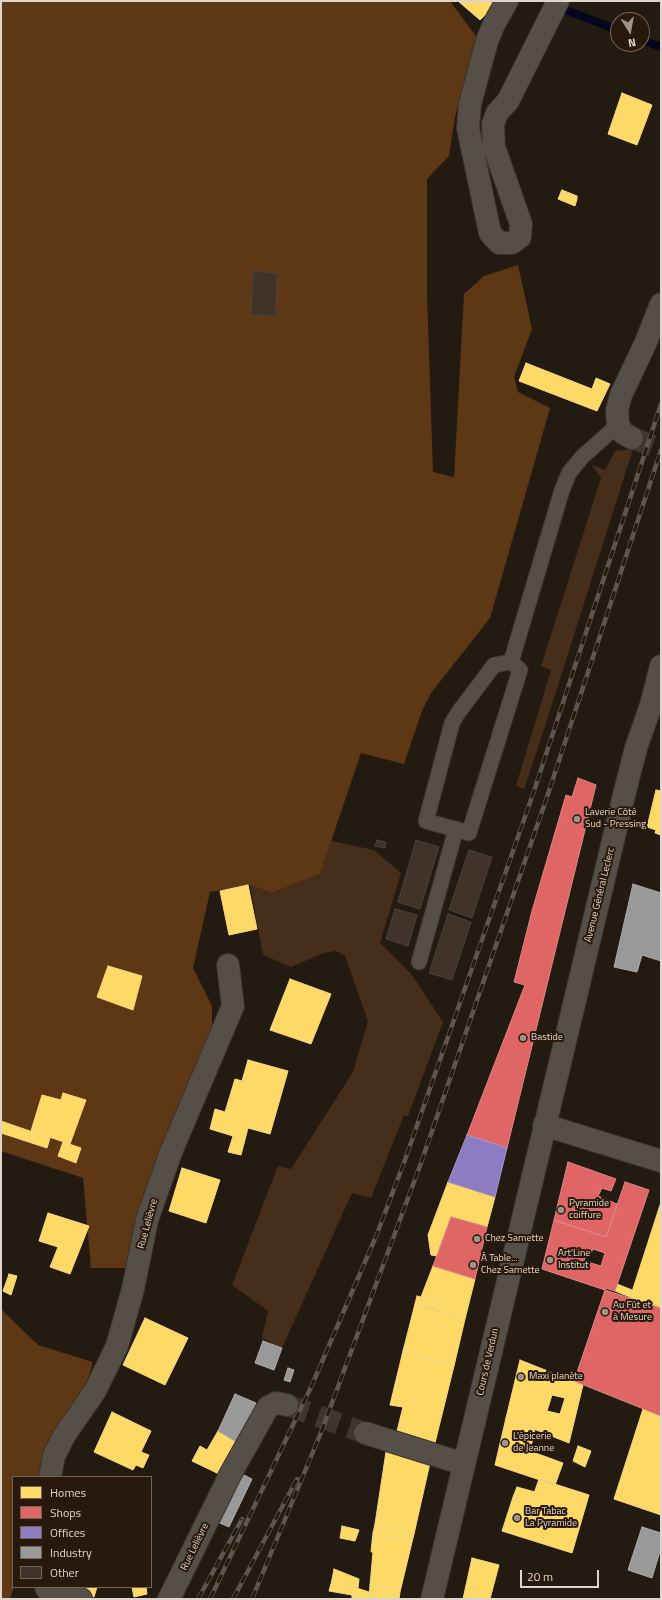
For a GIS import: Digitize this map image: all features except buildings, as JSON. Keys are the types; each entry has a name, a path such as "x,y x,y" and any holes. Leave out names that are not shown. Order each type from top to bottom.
{"street":[{"path":"507,1 494,24 487,41 470,104 468,128 490,233 499,244 512,243 520,237 521,224 494,147 493,124 497,113 508,101 558,1"},
{"path":"625,432 617,410 621,395 646,342 661,304"},
{"name":"Avenue Général Leclerc","path":"544,1125 636,748 656,707 661,666"},
{"name":"Rue Lelièvre","path":"50,1476 54,1456 64,1436 95,1391 117,1346 134,1289 147,1220 171,1152 233,1006 228,965"},
{"path":"544,1125 661,1161"},
{"name":"Cours de Verdun","path":"432,1599 544,1125"},
{"name":"Rue Lelièvre","path":"169,1599 230,1475 268,1407 276,1403 287,1405"},
{"path":"365,1433 464,1464"},
{"path":"46,1588 81,1599"}],"lane":[{"path":"511,662 564,484 569,473 582,457 625,432"},
{"path":"511,662 520,670 469,833 426,821 452,722 494,665 511,662"},
{"path":"419,962 456,829"}],"shaded area":[{"path":"1,1 450,1 478,39 455,117 449,156 427,179 427,293 433,472 454,477 464,294 484,276 518,265 532,329 514,377 518,392 550,408 490,618 431,693 422,711 404,764 361,753 320,874 272,893 250,885 210,892 193,968 212,1006 212,1029 127,1268 91,1268 83,1178 1,1151"},
{"path":"633,449 524,789 516,786 551,670 541,666 601,478 592,465 605,470 615,451"},
{"path":"331,841 374,850 401,873 380,943 412,975 443,1022 408,1116 404,1115 371,1198 352,1193 282,1348 262,1338 268,1311 232,1285 278,1166 291,1169 353,1072 368,1021 345,956 336,951 324,953 291,967 263,955 250,885 272,893 320,874"},
{"path":"1,1309 38,1345 93,1362 88,1379 47,1452 39,1476 12,1476 12,1588 14,1588 10,1599 1,1599"}],"waterway":[{"path":"563,9 610,27"},
{"path":"650,43 661,47"}],"tunnel":[{"path":"632,438 661,449"},
{"path":"287,1405 365,1433"}],"railway":[{"path":"210,1599 312,1385 377,1234 406,1157 534,791 661,404"},
{"path":"252,1599 322,1430 421,1163 548,794 661,450"},
{"path":"233,1599 297,1479"},
{"path":"198,1599 242,1519"}],"place":[{"name":"Laverie Côté Sud - Pressing","path":"577,819"},
{"name":"Bastide","path":"523,1038"},
{"name":"Pyramide coiffure","path":"561,1210"},
{"name":"Chez Samette","path":"477,1239"},
{"name":"Art'Line Institut","path":"550,1260"},
{"name":"À Table... Chez Samette","path":"473,1265"},
{"name":"Au Fût et à Mesure","path":"605,1312"},
{"name":"Maxi planète","path":"521,1377"},
{"name":"L'épicerie de Jeanne","path":"505,1443"},
{"name":"Bar Tabac La Pyramide","path":"517,1518"}]}
